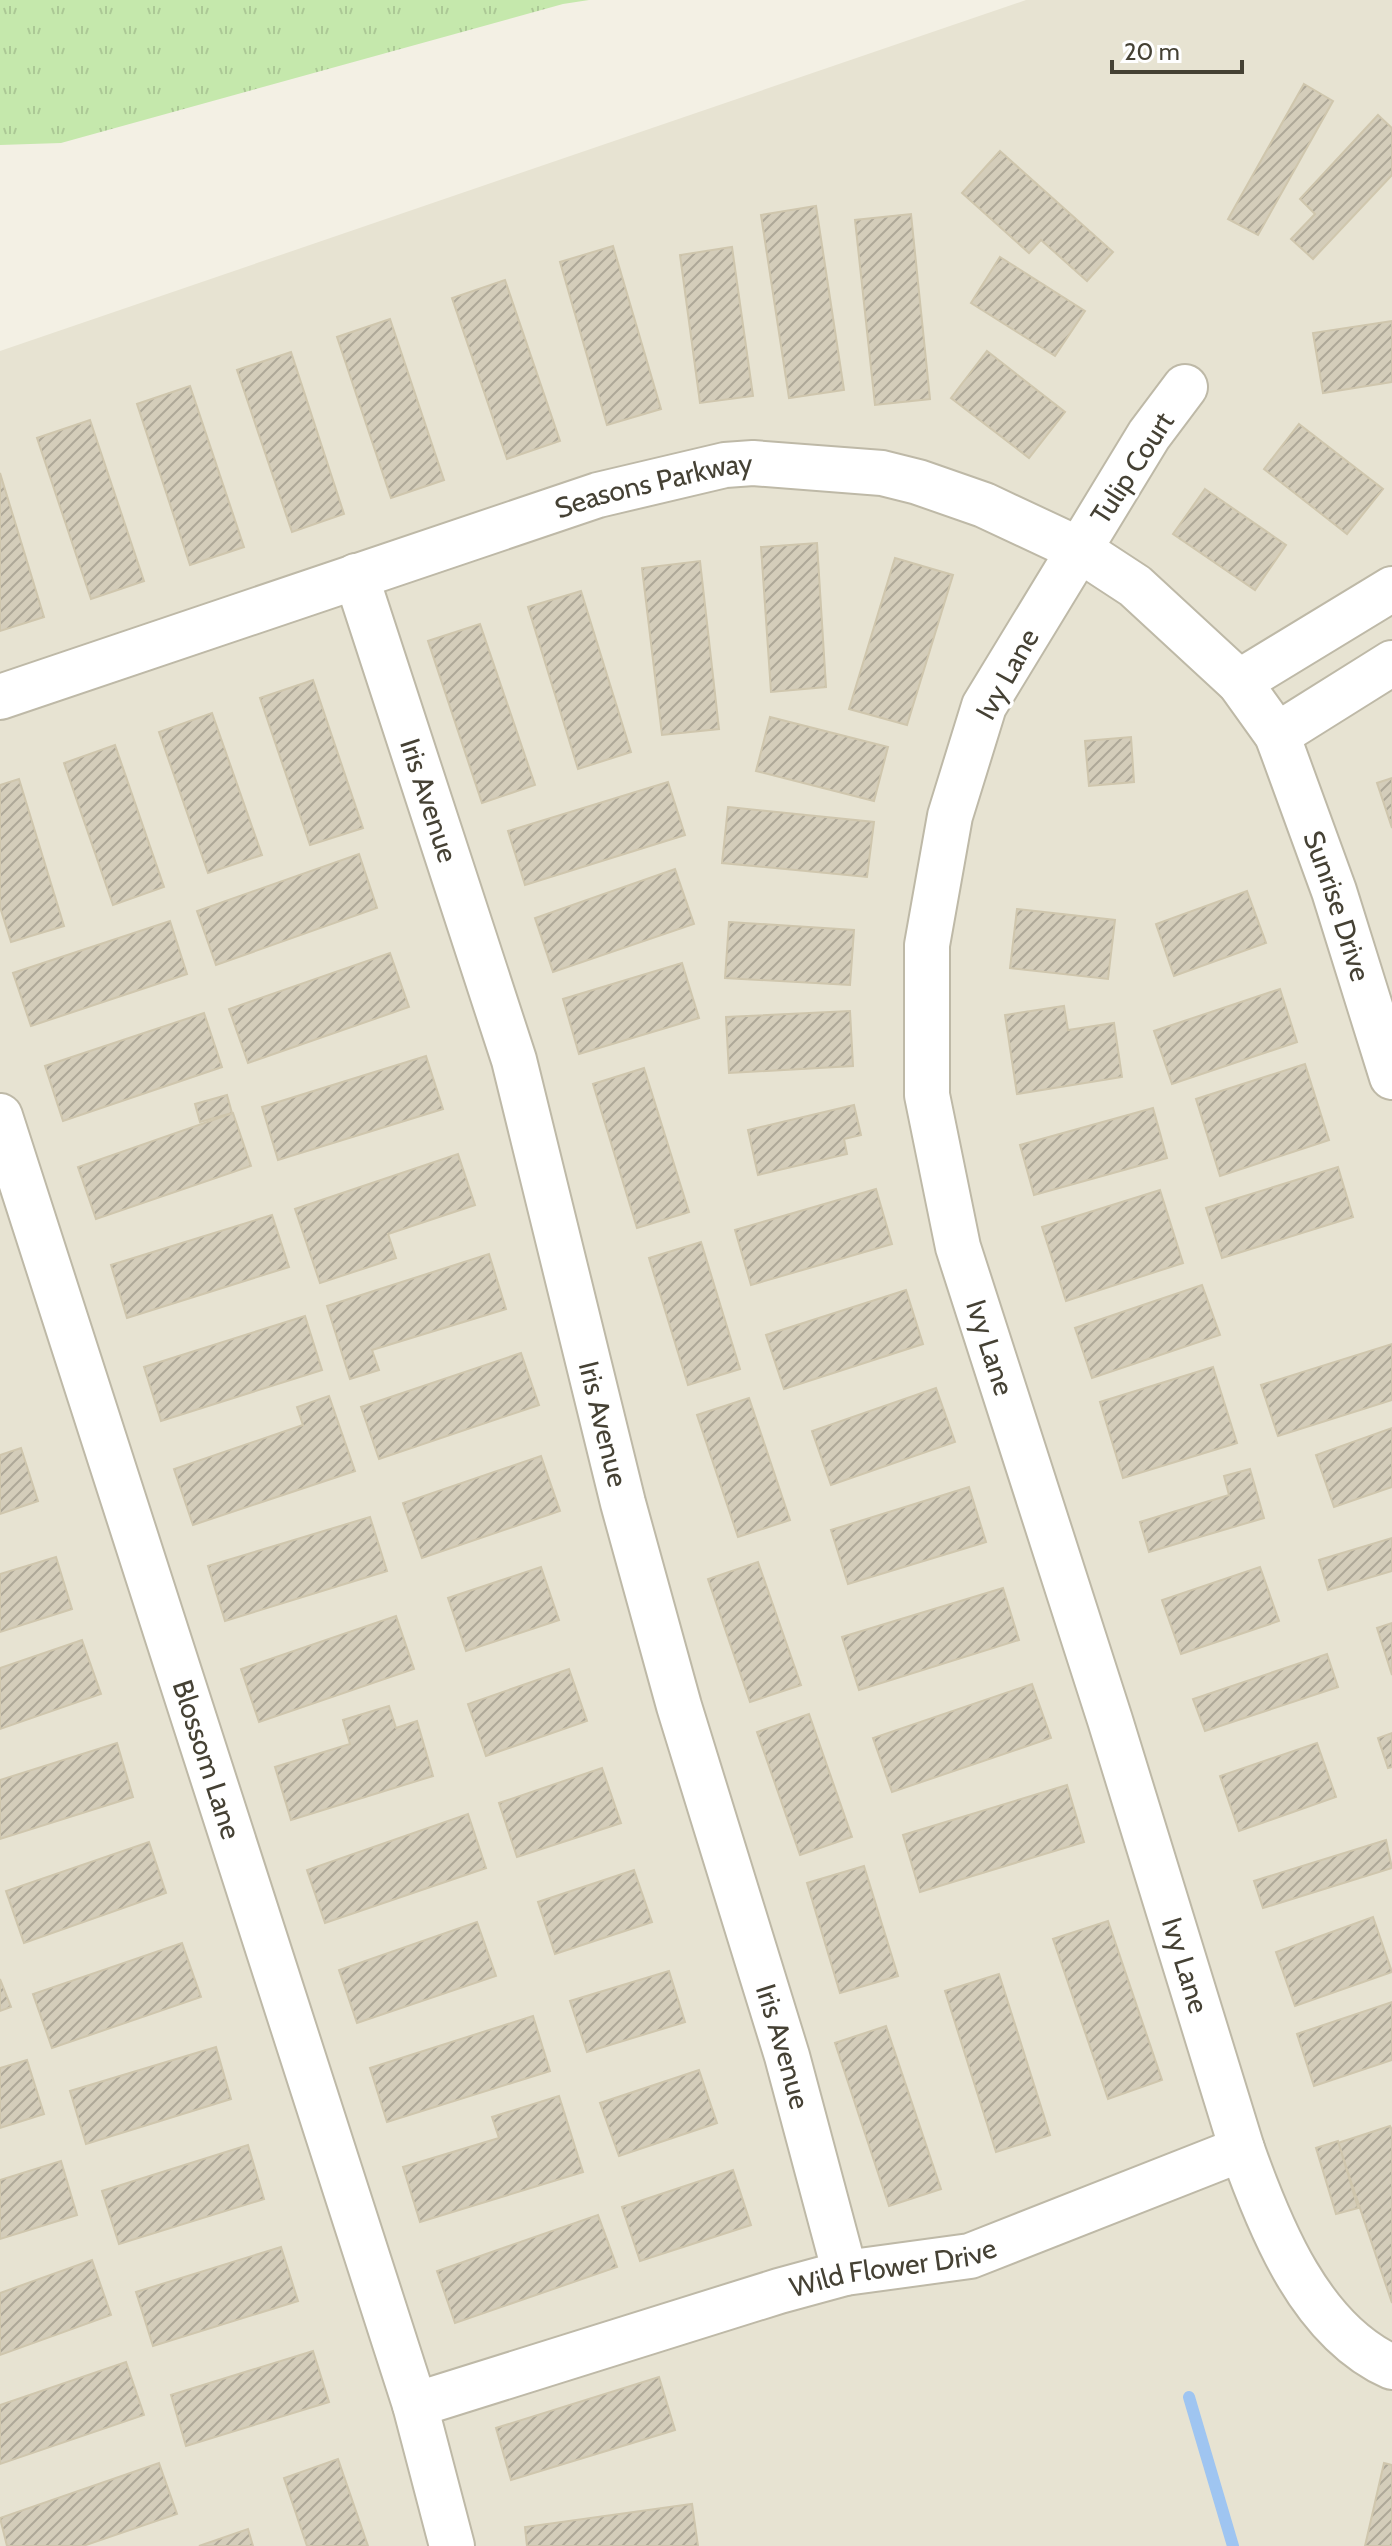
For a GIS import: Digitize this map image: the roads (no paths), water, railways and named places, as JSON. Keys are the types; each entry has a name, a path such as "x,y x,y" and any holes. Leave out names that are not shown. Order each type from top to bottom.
{"street":[{"name":"Tulip Court","path":"1080,550 1149,435 1185,387"},
{"name":"Seasons Parkway","path":"0,697 598,495 725,465 753,463 882,473 918,482 984,505 1080,550 1135,586 1258,709"},
{"name":"Ivy Lane","path":"1080,550 984,706 950,816 927,945 927,1095 958,1247 1110,1720 1242,2149"},
{"name":"Iris Avenue","path":"356,576 514,1060 616,1473 667,1663 787,2056 845,2273"},
{"path":"1258,709 1392,589"},
{"path":"1258,709 1392,663"},
{"name":"Sunrise Drive","path":"1258,709 1334,891 1392,1077"},
{"name":"Blossom Lane","path":"0,1116 415,2405"},
{"path":"1242,2149 1263,2208 1299,2277 1337,2330 1369,2357 1392,2367"},
{"name":"Wild Flower Drive","path":"415,2405 845,2273 970,2256 1242,2149"},
{"path":"415,2405 452,2546"}],"waterway":[{"path":"1189,2397 1233,2546"}]}
